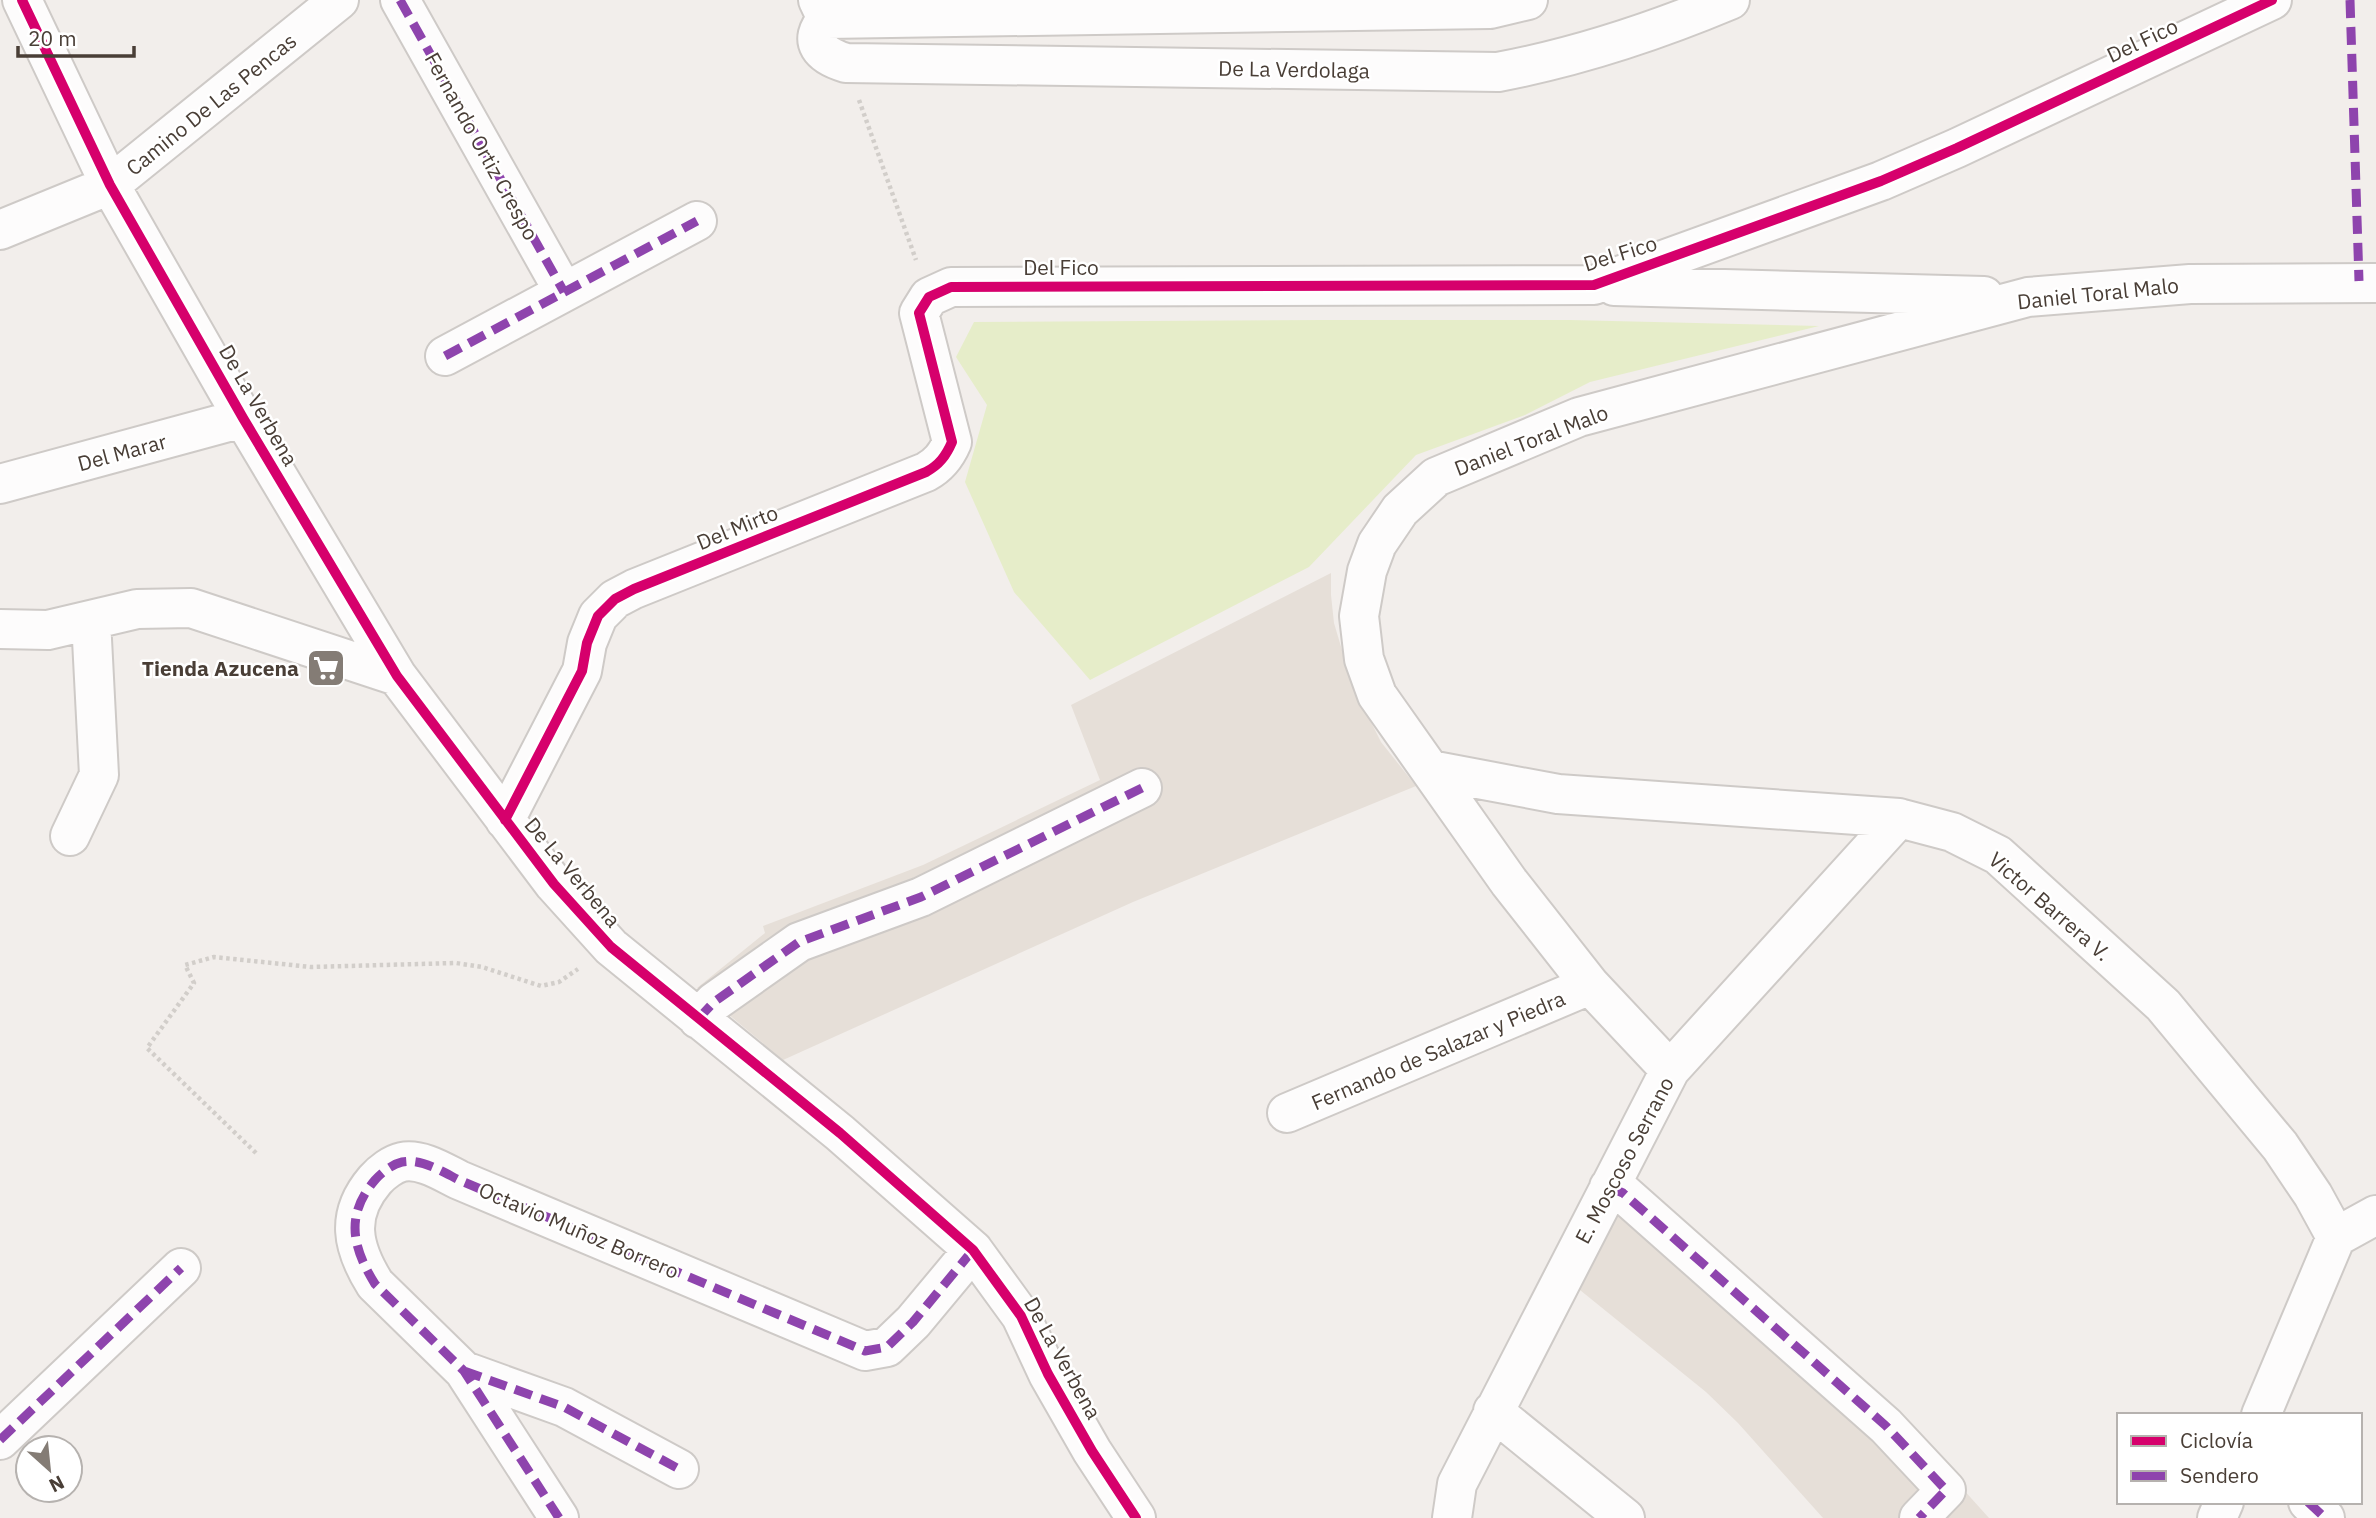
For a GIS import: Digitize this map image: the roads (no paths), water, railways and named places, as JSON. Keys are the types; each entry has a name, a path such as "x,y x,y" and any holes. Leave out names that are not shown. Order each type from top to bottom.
{"street":[{"name":"De La Verbena","path":"22,0 110,185 243,418 397,676 554,884 611,947 840,1133 973,1250 1021,1316 1048,1374 1092,1451 1136,1518"},
{"name":"Camino De Las Pencas","path":"0,230 110,185 338,0"},
{"name":"Fernando Ortiz Crespo","path":"400,0 564,292"},
{"path":"822,10 1490,9 1528,0"},
{"name":"De La Verdolaga","path":"822,10 817,41 822,51 833,59 846,63 1498,72 1565,58 1730,0"},
{"name":"Del Fico","path":"929,297 951,287 1594,285 1906,170 2272,0"},
{"path":"444,356 697,221"},
{"name":"Daniel Toral Malo","path":"1670,1070 1590,985 1476,837 1377,695 1364,659 1359,617 1367,571 1377,544 1400,510 1436,477 1579,418 2028,297 2190,284 2376,283"},
{"path":"1594,285 2028,297"},
{"name":"Del Mirto","path":"505,820 582,671 587,643 598,617 615,599 936,467 952,442 919,313 929,297"},
{"name":"Del Marar","path":"0,484 243,418"},
{"path":"0,629 48,630 137,609 191,608 397,676"},
{"path":"71,836 99,775 91,620"},
{"name":"Victor Barrera V.","path":"1430,771 1558,794 1899,818 1952,832 1998,855 2163,1005 2280,1146 2313,1195 2336,1237"},
{"path":"698,1019 713,1002 799,942 921,897 1142,788"},
{"name":"E. Moscoso Serrano","path":"1451,1518 1457,1484 1670,1070 1899,818"},
{"name":"Fernando de Salazar y Piedra","path":"1287,1113 1590,985"},
{"name":"Octavio Muñoz Borrero","path":"559,1518 464,1371 375,1284 359,1253 354,1234 355,1215 364,1193 382,1172 403,1162 428,1165 865,1351 887,1347 913,1322 973,1250"},
{"path":"1609,1187 1623,1193 1886,1426 1946,1490 1919,1518"},
{"path":"2262,1413 2336,1237 2376,1215"},
{"path":"0,1440 181,1268"},
{"name":"Octavio Muñoz Borrero","path":"464,1371 564,1407 679,1469"},
{"path":"1493,1411 1625,1518"},
{"path":"2310,1504 2325,1518"}],"place":[{"name":"Tienda Azucena","path":"326,668"}]}
